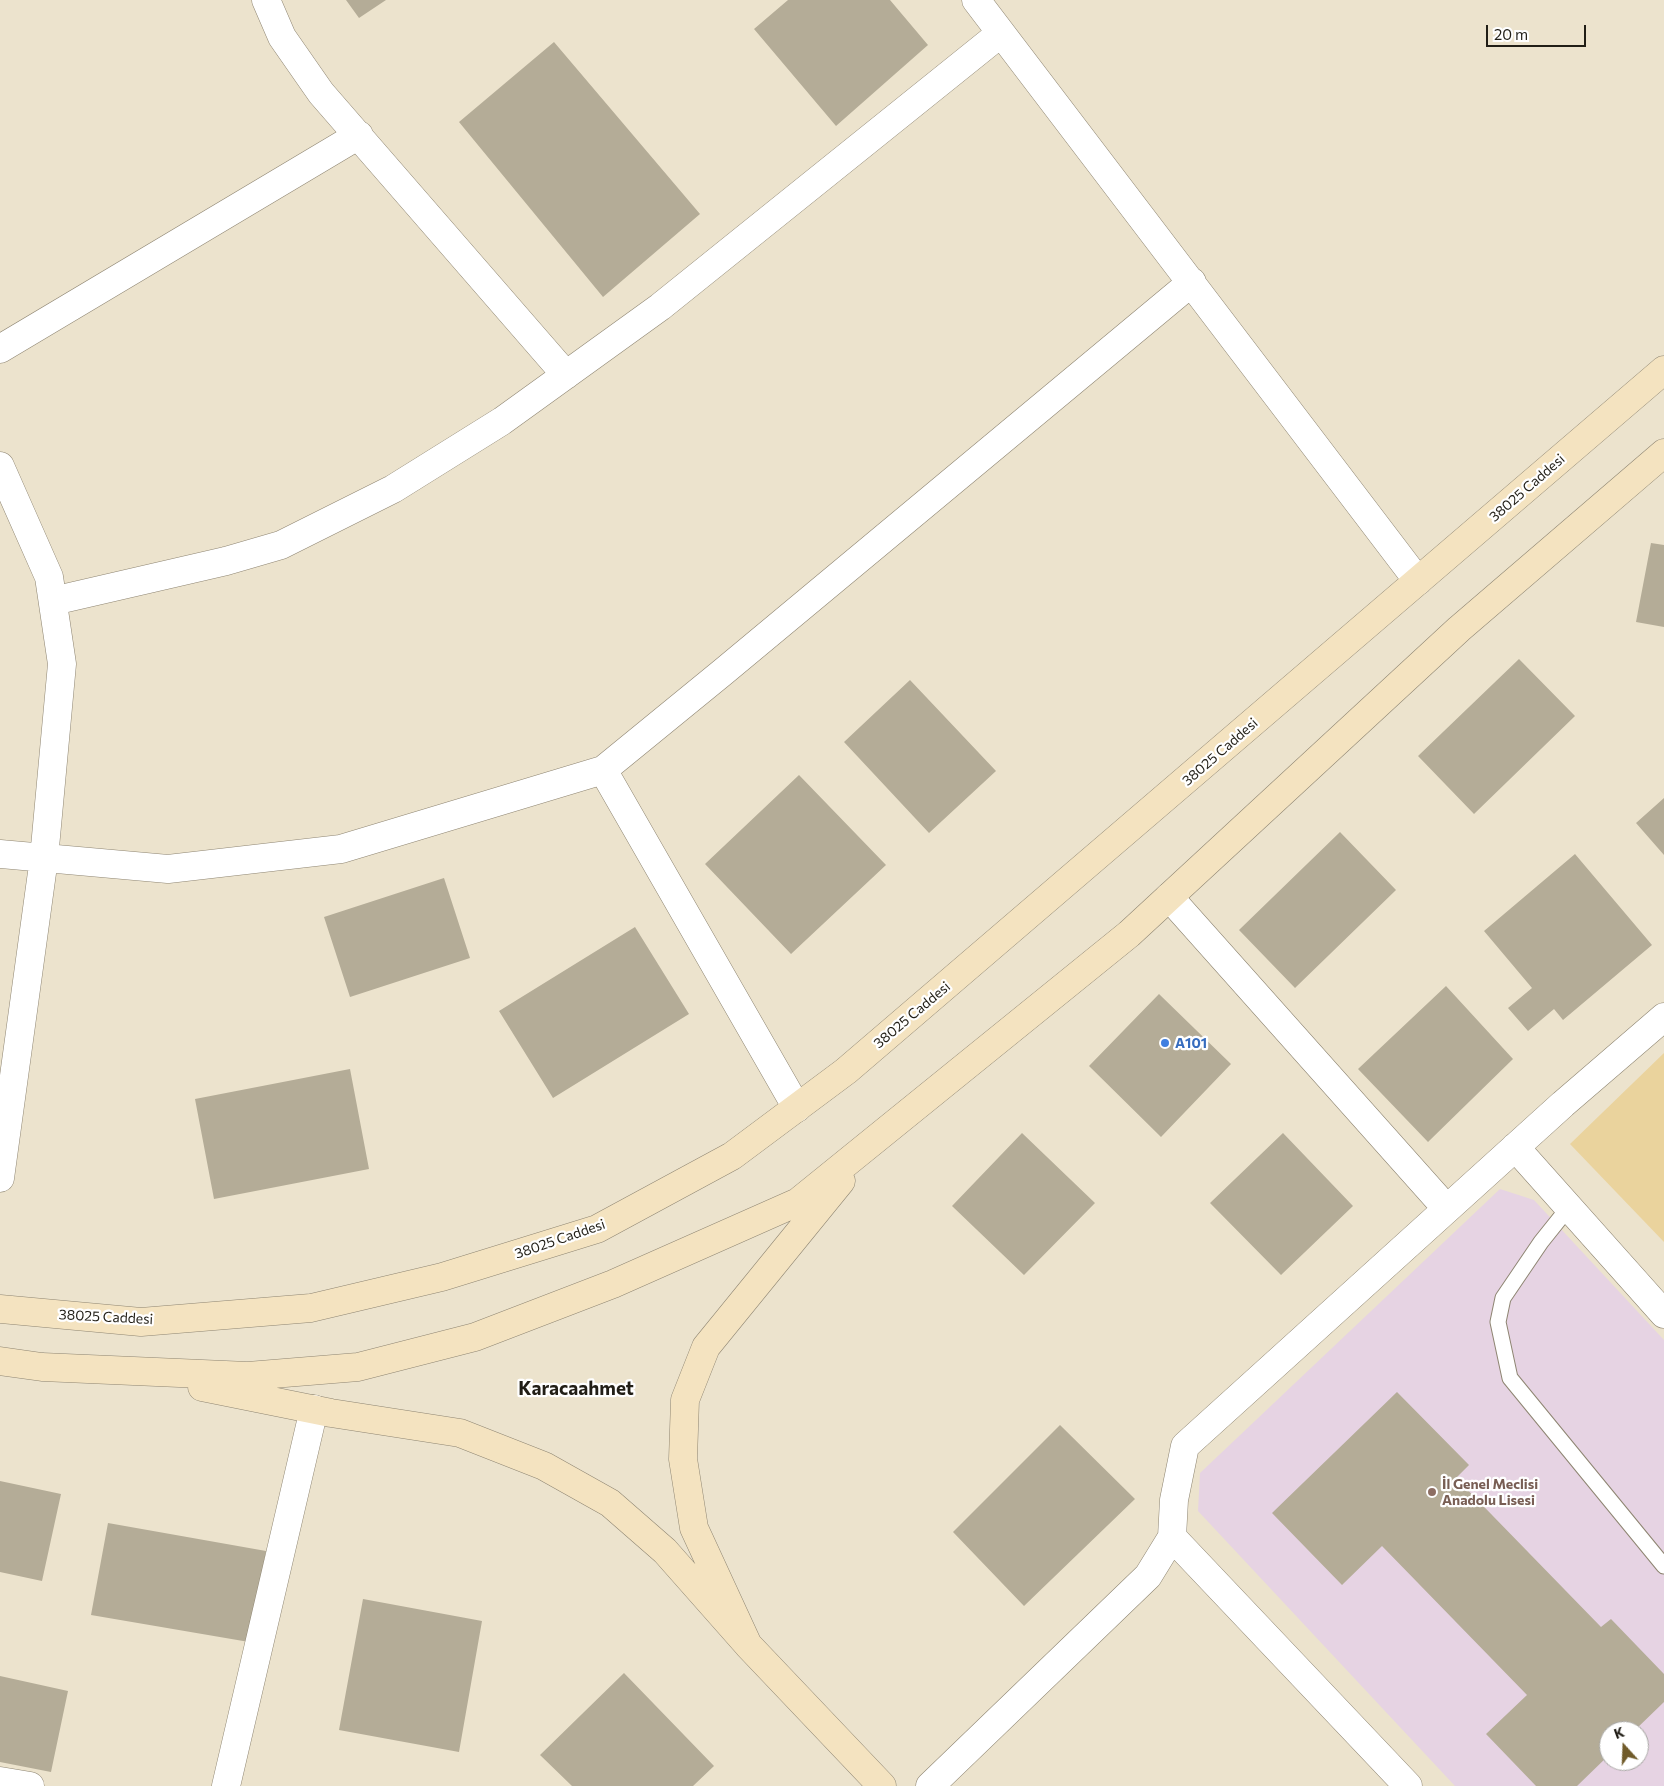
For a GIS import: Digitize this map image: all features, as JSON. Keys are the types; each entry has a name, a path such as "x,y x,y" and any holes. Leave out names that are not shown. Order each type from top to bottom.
{"main road":[{"name":"38025 Caddesi","path":"0,1309 141,1322 311,1308 442,1277 597,1229 732,1156 846,1071 1664,370"},
{"path":"0,1361 42,1367 248,1376 358,1367 475,1337 612,1284 798,1202 1129,934 1459,628 1664,453"},
{"path":"1631,482 1664,474"},
{"path":"748,1645 694,1528 683,1459 685,1400 706,1347 772,1268 873,1141"},
{"path":"114,1370 314,1410 460,1433 544,1466 610,1503 658,1545 748,1645 882,1786"}],"street":[{"path":"266,0 282,37 321,92 566,375"},
{"path":"976,0 1418,581"},
{"path":"53,601 226,561 281,545 393,489 502,422 660,307 1001,33"},
{"path":"0,349 359,135"},
{"path":"0,854 168,869 341,849 603,770 1192,282"},
{"path":"0,466 49,577 62,664 44,858 0,1178"},
{"path":"603,770 797,1108"},
{"path":"1169,897 1447,1210"},
{"path":"930,1786 1148,1576 1172,1537 1174,1500 1185,1446 1515,1148 1664,1017"},
{"path":"1515,1148 1664,1314"},
{"path":"226,1786 314,1410"},
{"path":"1172,1537 1408,1786"},
{"path":"0,1780 30,1786"}],"lane":[{"path":"1569,1208 1540,1242 1503,1298 1498,1322 1510,1378 1664,1566"}],"shaded area":[{"path":"1664,1053 1664,1242 1570,1144"},
{"name":"İl Genel Meclisi Anadolu Lisesi","path":"1500,1189 1534,1200 1664,1340 1664,1786 1455,1786 1198,1511 1200,1473"}],"building":[{"path":"346,0 386,0 359,18"},
{"path":"788,0 890,0 928,45 836,126 754,29"},
{"path":"554,42 700,214 603,297 459,122"},
{"path":"1651,543 1664,545 1664,627 1636,622"},
{"path":"1519,659 1575,716 1474,814 1418,756"},
{"path":"910,680 996,771 929,833 844,742"},
{"path":"799,775 886,865 791,954 705,864"},
{"path":"1664,798 1664,855 1636,823"},
{"path":"1340,832 1396,890 1295,988 1239,930"},
{"path":"1575,854 1652,945 1563,1020 1554,1009 1528,1031 1508,1008 1532,988 1484,931"},
{"path":"444,878 470,958 350,997 324,917"},
{"path":"635,927 689,1014 553,1098 499,1011"},
{"path":"1446,986 1513,1059 1428,1142 1358,1069"},
{"path":"1159,994 1231,1064 1161,1137 1089,1066"},
{"path":"350,1069 369,1169 214,1199 195,1099"},
{"path":"1022,1133 1095,1203 1024,1275 952,1206"},
{"path":"1283,1133 1353,1206 1281,1275 1210,1203"},
{"path":"1397,1392 1469,1465 1456,1478 1601,1627 1611,1619 1664,1674 1664,1702 1644,1721 1599,1721 1599,1765 1577,1786 1536,1786 1486,1734 1527,1695 1382,1546 1342,1585 1272,1513"},
{"path":"1060,1425 1135,1499 1024,1606 953,1532"},
{"path":"0,1481 61,1494 42,1581 0,1572"},
{"path":"108,1523 266,1551 249,1642 91,1615"},
{"path":"363,1599 482,1621 459,1752 339,1730"},
{"path":"624,1673 714,1766 693,1786 572,1786 540,1755"},
{"path":"0,1676 68,1691 51,1772 0,1762"}],"place":[{"name":"A101","path":"1165,1043"},
{"name":"İl Genel Meclisi Anadolu Lisesi","path":"1432,1492"}],"district":[{"name":"Karacaahmet","path":"576,1389"}]}
